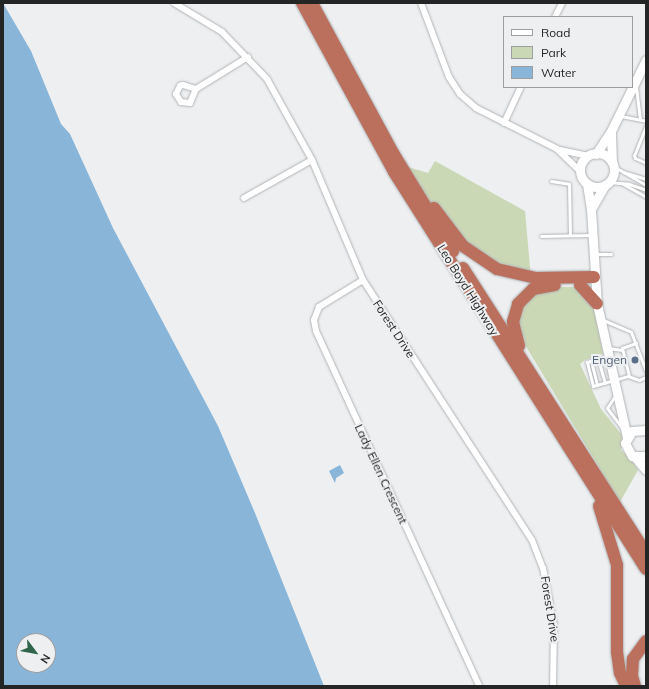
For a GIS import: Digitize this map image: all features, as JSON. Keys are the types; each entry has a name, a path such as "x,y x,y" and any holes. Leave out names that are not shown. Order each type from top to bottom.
{"highway":[{"name":"Leo Boyd Highway","path":"302,3 394,172 587,480 646,569"},
{"name":"Leo Boyd Highway","path":"312,3 408,179 646,553"},
{"path":"408,179 424,194 464,246 488,265 525,277 580,281 597,304"},
{"path":"530,370 514,330 513,316 518,304 527,293 540,286 580,281 594,276"},
{"path":"587,480 606,524 617,565 617,652 620,672 626,686"},
{"path":"635,686 632,676 633,659 646,641"}],"street":[{"name":"Forest Drive","path":"174,3 187,6 222,32 248,57 270,84 312,160 363,280 539,553 554,625 553,686"},
{"path":"420,3 455,86 472,105 504,123 557,149 608,157 615,167"},
{"path":"556,16 562,3"},
{"path":"196,89 248,57"},
{"path":"580,171 581,164 592,155 611,131 636,83 646,60"},
{"path":"504,123 521,88"},
{"path":"591,209 607,184 615,167 609,147 611,131"},
{"path":"557,149 580,171 587,184 591,209 592,254 597,304 607,353 610,382 619,398 644,430 626,435"},
{"path":"244,198 312,160"},
{"path":"587,184 596,187 607,184"},
{"name":"Lady Ellen Crescent","path":"363,280 319,307 314,320 316,331 479,686"},
{"path":"619,398 626,435 626,449 646,470"},
{"path":"635,457 646,456"}],"lane":[{"path":"636,83 640,119"},
{"path":"618,116 640,119 646,122"},
{"path":"646,126 634,158 646,164"},
{"path":"615,167 645,178"},
{"path":"615,167 646,185"},
{"path":"551,181 569,184 570,235"},
{"path":"620,182 646,197"},
{"path":"607,184 620,182 646,190"},
{"path":"541,236 592,235"},
{"path":"592,254 611,254"},
{"path":"600,319 630,331 646,371"},
{"path":"636,343 624,346 622,350 607,353 598,359 587,362 593,386 629,376 639,380 646,377"},
{"path":"622,350 629,376"},
{"path":"598,359 610,382"},
{"path":"619,398 607,408 626,435"}],"green space":[{"path":"435,161 525,211 531,278 512,275 448,230 405,166 428,173"},
{"path":"547,287 590,287 603,354 585,360 580,364 601,409 622,435 621,450 631,459 638,470 620,502 516,330 520,302"}],"water":[{"path":"3,3 31,51 61,124 70,134 113,228 218,426 255,513 324,686 3,686"},
{"path":"340,465 344,473 336,478 335,483 329,471"}],"place":[{"name":"Engen","path":"635,360"}]}
